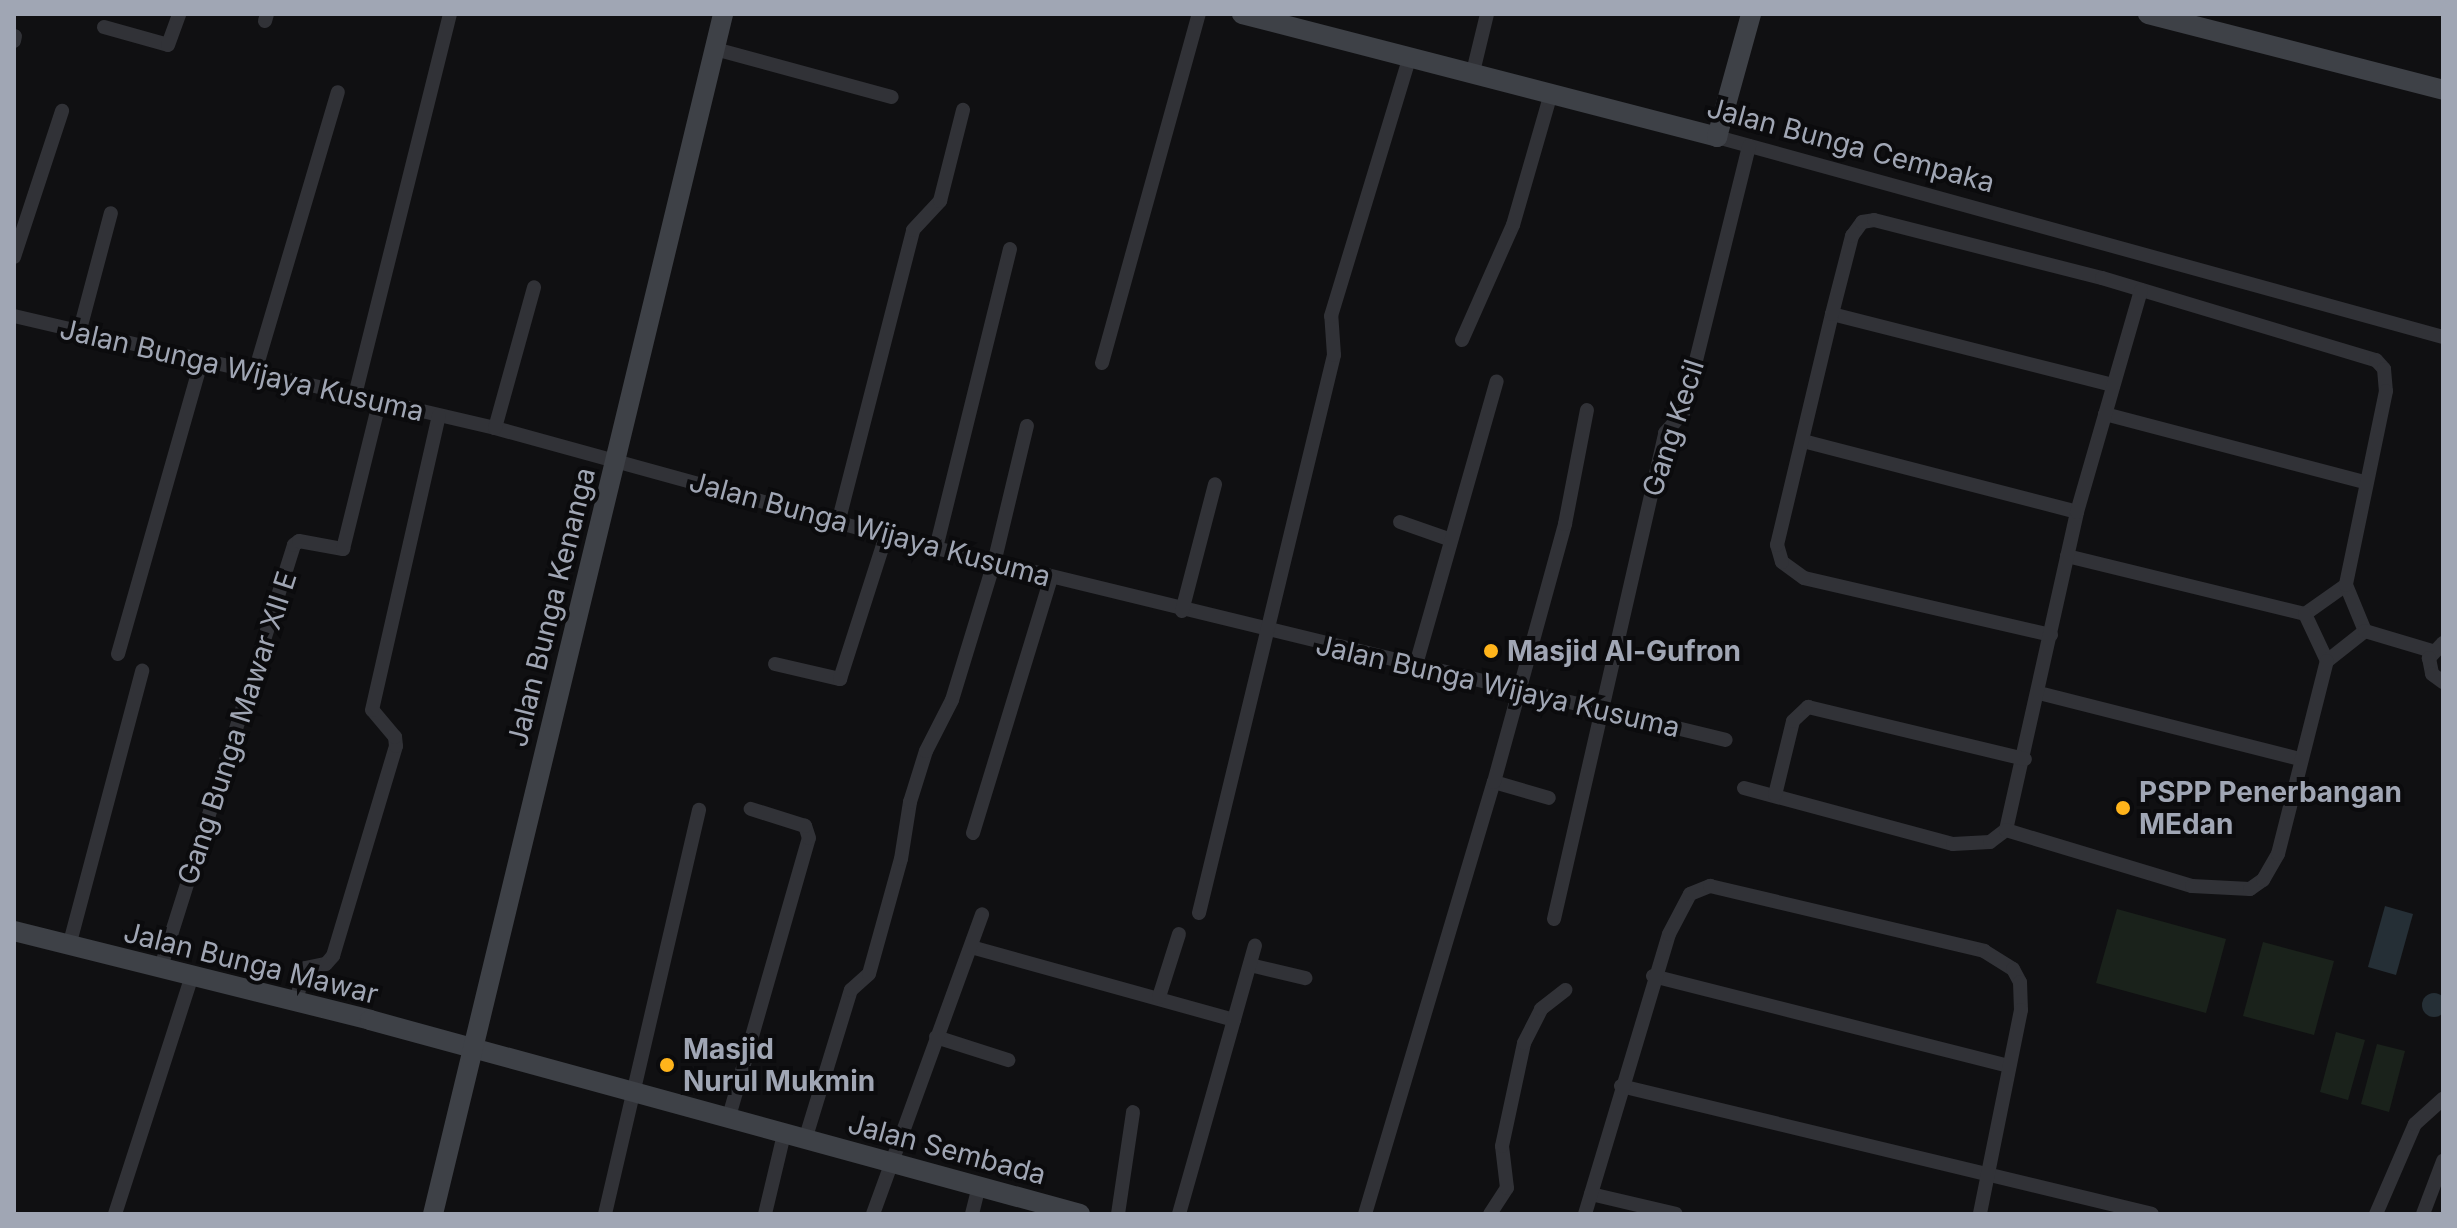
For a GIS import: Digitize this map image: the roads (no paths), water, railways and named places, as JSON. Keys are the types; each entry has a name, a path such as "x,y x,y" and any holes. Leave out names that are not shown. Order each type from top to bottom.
{"street":[{"path":"104,27 168,45 179,14"},
{"path":"355,395 450,14"},
{"name":"Jalan Bunga Kenanga","path":"433,1214 723,14"},
{"path":"1102,363 1199,14"},
{"name":"Jalan Bunga Cempaka","path":"1242,14 1292,21 1409,60 1717,137 2443,337"},
{"path":"1472,76 1487,14"},
{"path":"1717,137 1751,14"},
{"path":"2148,14 2443,90"},
{"path":"715,49 892,97"},
{"path":"1199,913 1334,355 1331,316 1409,60"},
{"path":"254,375 338,92"},
{"path":"1462,340 1513,225 1550,97"},
{"path":"838,523 913,230 940,201 963,110"},
{"path":"14,257 62,111"},
{"name":"Gang Kecil","path":"1554,919 1599,711 1665,433 1683,413 1749,146"},
{"path":"79,333 111,213"},
{"path":"2051,635 1804,578 1787,569 1777,545 1852,236 1870,220 2141,290 2376,360 2384,369 2386,391 2346,585 2365,631"},
{"path":"936,548 1010,249"},
{"path":"495,428 534,287"},
{"path":"1744,788 1953,844 1990,842 2006,830 2025,759 2077,512 2141,290"},
{"path":"1832,314 2113,385"},
{"name":"Jalan Bunga Wijaya Kusuma","path":"14,316 254,375 380,400 495,428 886,536 1051,578 1415,668 1726,740"},
{"path":"118,654 201,362"},
{"path":"1415,668 1497,381"},
{"name":"Gang Bunga Mawar XII E","path":"160,970 294,543 343,549 380,400"},
{"path":"1365,1214 1494,782 1516,690 1565,524 1587,410"},
{"path":"2105,414 2365,482"},
{"path":"296,1001 305,968 326,964 333,956 396,746 389,730 372,710 439,416"},
{"path":"805,1140 851,990 869,974 926,751 952,700 994,563 1027,426"},
{"path":"1803,441 2077,512"},
{"path":"1182,611 1215,484"},
{"path":"1400,522 1451,540"},
{"path":"775,664 840,679 886,536"},
{"path":"2067,556 2305,614 2346,585"},
{"path":"973,833 1051,578"},
{"path":"2305,614 2327,661"},
{"path":"2365,631 2438,647 2429,666 2443,682"},
{"path":"2006,830 2192,886 2250,889 2263,880 2278,854 2327,661 2365,631"},
{"path":"69,946 142,671"},
{"path":"2039,693 2300,759"},
{"path":"1775,795 1793,721 1808,707 2025,759"},
{"path":"1494,782 1549,798"},
{"path":"728,1120 809,838 805,826 751,809"},
{"path":"605,1214 699,810"},
{"path":"1585,1214 1653,976 1683,903 1710,886 1984,951 2001,958 2020,982 2021,1010 1980,1214"},
{"path":"873,1214 889,1161 982,914"},
{"name":"Jalan Bunga Mawar","path":"14,931 191,978 296,1001 474,1050"},
{"path":"1159,997 1179,934"},
{"path":"1179,1214 1255,946"},
{"path":"971,947 1234,1020"},
{"path":"1250,965 1305,978"},
{"path":"1653,976 2008,1066"},
{"path":"115,1214 191,978"},
{"path":"1490,1214 1507,1188 1502,1146 1524,1043 1541,1009 1565,990"},
{"path":"936,1037 1008,1060"},
{"name":"Jalan Sembada","path":"474,1050 1080,1214"},
{"path":"1621,1086 2152,1214"},
{"path":"2380,1213 2415,1124 2442,1100"},
{"path":"1118,1214 1133,1112"},
{"path":"765,1214 784,1134"},
{"path":"2423,1214 2443,1161"},
{"path":"972,1214 979,1185"},
{"path":"1591,1194 1676,1214"}],"place":[{"name":"Masjid Al-Gufron","path":"1491,651"},
{"name":"PSPP Penerbangan MEdan","path":"2123,808"},
{"name":"Masjid Nurul Mukmin","path":"667,1065"}]}
